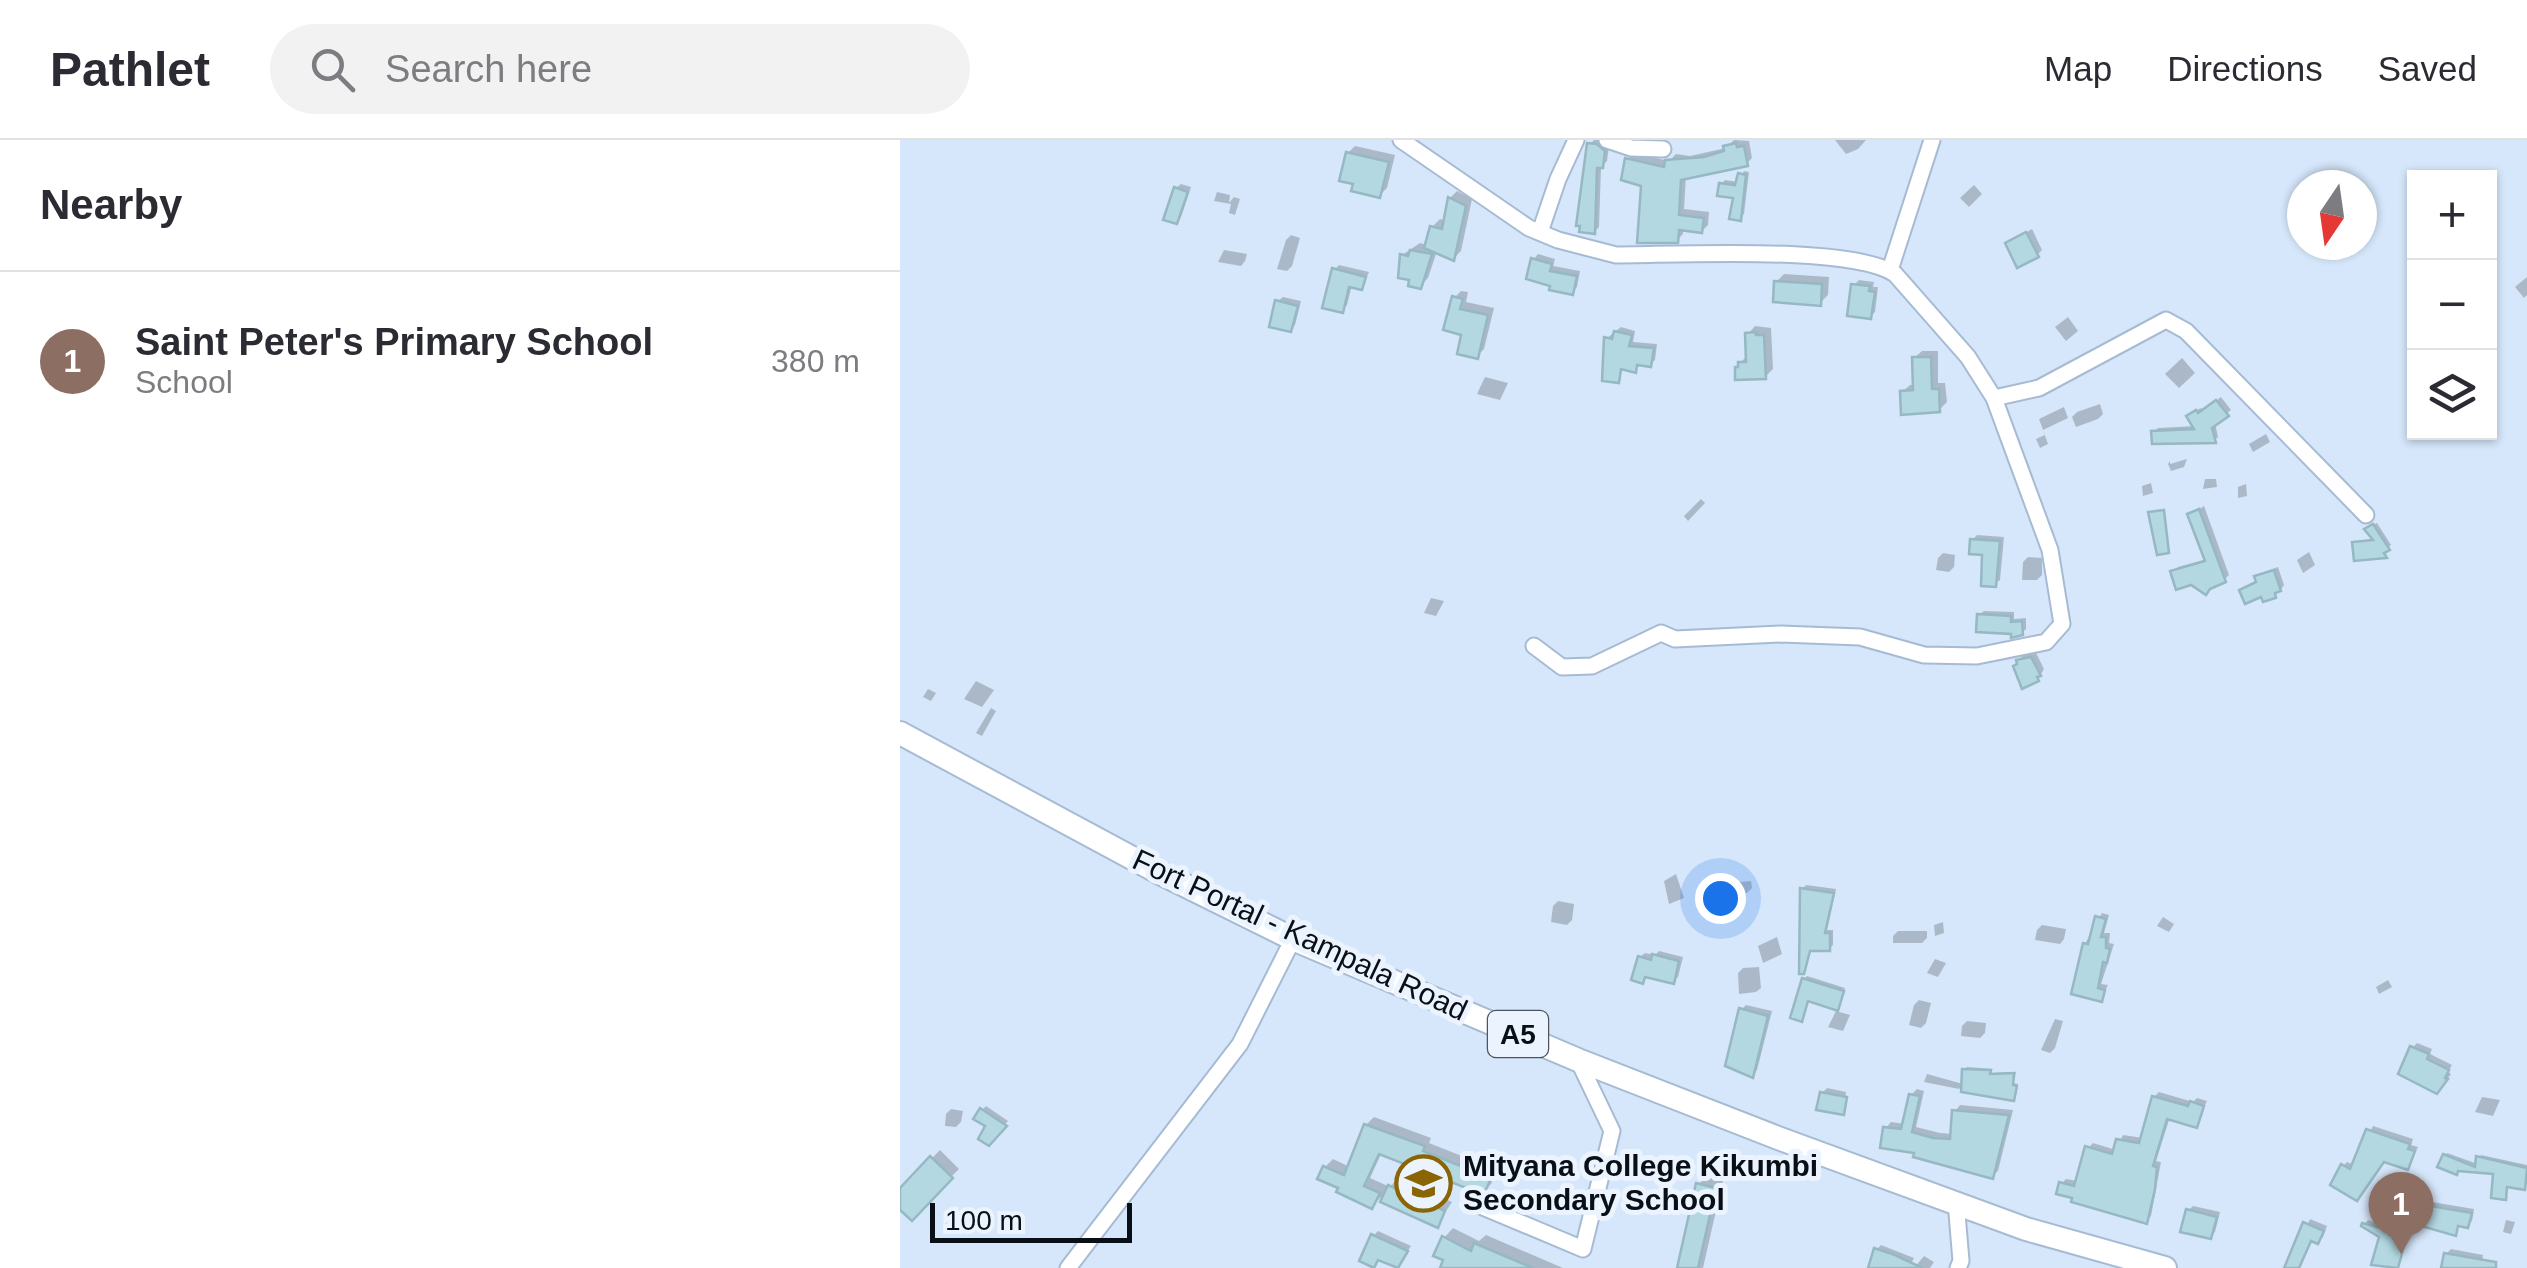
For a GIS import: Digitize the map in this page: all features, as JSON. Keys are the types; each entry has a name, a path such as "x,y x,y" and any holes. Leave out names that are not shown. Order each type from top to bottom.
{"main road":[{"name":"Fort Portal - Kampala Road","path":"900,733 1292,939 1578,1060 2026,1229 2165,1268"}],"street":[{"path":"1401,140 1540,232 1616,255 1816,256 1890,270 1968,357 1994,398 2050,550 2062,624 2046,642 1977,656 1924,655 1860,636 1781,634 1675,639 1661,632 1592,666 1562,667 1534,646"},
{"path":"1540,232 1576,140"},
{"path":"1607,140 1632,148 1662,149"},
{"path":"1890,270 1932,140"},
{"path":"1994,398 2039,388 2166,320 2186,331 2366,515"},
{"path":"1068,1268 1240,1044 1292,939"},
{"path":"1470,1202 1584,1248 1612,1131 1578,1060"},
{"path":"1956,1202 1961,1261 1958,1268"}],"building":[{"path":"1587,143 1597,144 1605,151 1603,168 1597,168 1595,234 1579,232 1580,226 1576,226"},
{"path":"1736,143 1737,147 1744,146 1748,166 1681,180 1679,215 1704,218 1702,233 1679,230 1678,243 1637,243 1641,186 1621,180 1625,158 1664,167 1665,160 1704,157"},
{"path":"1346,152 1389,162 1380,198 1351,191 1353,184 1339,181"},
{"path":"1738,173 1746,175 1741,221 1729,219 1733,198 1717,196 1719,183 1735,185"},
{"path":"1174,187 1188,192 1177,224 1163,220"},
{"path":"1448,197 1466,206 1454,261 1424,248 1430,226 1442,229"},
{"path":"2026,232 2039,257 2017,268 2005,243"},
{"path":"1410,250 1432,254 1421,289 1398,278 1400,254 1408,256"},
{"path":"1531,258 1552,264 1550,271 1577,276 1573,295 1549,290 1550,286 1526,279"},
{"path":"1332,268 1366,277 1362,290 1349,287 1343,313 1322,308"},
{"path":"1774,281 1822,284 1821,306 1773,302"},
{"path":"1851,284 1870,286 1869,291 1875,292 1871,319 1847,316"},
{"path":"1452,296 1463,299 1460,309 1488,315 1478,359 1457,354 1461,335 1443,330"},
{"path":"1275,300 1298,306 1291,332 1269,327"},
{"path":"1614,331 1632,335 1629,346 1654,348 1651,367 1637,365 1636,373 1621,369 1619,383 1602,381 1604,337 1612,339"},
{"path":"1745,333 1764,335 1766,379 1735,380 1738,362 1746,362"},
{"path":"1912,357 1931,357 1932,389 1939,389 1940,412 1901,415 1900,391 1913,390"},
{"path":"2216,400 2229,416 2212,428 2216,443 2152,444 2151,431 2194,429 2186,416"},
{"path":"2199,509 2226,582 2206,595 2191,585 2176,590 2170,571 2205,561 2187,514"},
{"path":"2164,510 2169,553 2157,555 2148,512"},
{"path":"2373,524 2390,550 2384,553 2387,558 2354,561 2352,542 2373,540 2364,529"},
{"path":"1970,539 2000,541 1996,587 1981,586 1982,555 1969,554"},
{"path":"2274,570 2281,591 2275,593 2276,598 2263,602 2261,597 2245,604 2239,590 2256,582 2254,576"},
{"path":"1977,614 2011,616 2011,622 2022,621 2023,635 2011,638 2011,634 1976,632"},
{"path":"2031,657 2041,676 2022,689 2013,666 2016,660"},
{"path":"1800,888 1834,893 1825,933 1830,933 1830,951 1810,951 1804,974 1799,974"},
{"path":"2095,916 2106,919 2101,937 2106,937 2106,948 2110,949 2098,988 2105,990 2102,1002 2071,994 2083,943 2088,944"},
{"path":"1652,954 1679,961 1674,984 1645,977 1643,984 1631,980 1638,956 1651,960"},
{"path":"1802,978 1844,991 1838,1011 1808,1001 1802,1022 1790,1018"},
{"path":"1739,1008 1768,1016 1753,1078 1725,1066"},
{"path":"2410,1046 2429,1054 2427,1059 2449,1070 2445,1078 2448,1079 2437,1094 2398,1074"},
{"path":"1962,1069 2014,1073 2014,1101 1961,1092"},
{"path":"1820,1092 1847,1097 1844,1115 1816,1110"},
{"path":"1909,1094 1920,1096 1912,1132 1933,1138 1950,1139 1952,1110 2009,1115 1993,1179 1913,1157 1914,1153 1880,1148 1883,1127 1901,1129"},
{"path":"2152,1096 2188,1106 2190,1101 2204,1106 2197,1128 2167,1119 2153,1166 2157,1167 2155,1189 2147,1224 2056,1194 2059,1182 2074,1186 2085,1146 2112,1154 2116,1139 2139,1143"},
{"path":"980,1108 1007,1126 989,1146 978,1139 985,1126 973,1119"},
{"path":"1364,1124 1425,1146 1423,1151 1491,1178 1484,1195 1379,1154 1364,1186 1380,1193 1372,1209 1336,1192 1338,1188 1317,1179 1323,1166 1344,1175"},
{"path":"2366,1129 2410,1144 2408,1149 2415,1151 2408,1170 2384,1162 2357,1201 2330,1185 2341,1164 2350,1169"},
{"path":"2443,1154 2475,1167 2476,1156 2527,1168 2525,1190 2507,1187 2506,1200 2491,1198 2493,1174 2458,1171 2457,1175 2437,1167"},
{"path":"930,1156 953,1178 912,1221 900,1210 900,1188"},
{"path":"1696,1183 1716,1188 1698,1268 1677,1268"},
{"path":"1388,1185 1445,1211 1438,1228 1380,1202"},
{"path":"2401,1201 2472,1213 2468,1228 2458,1226 2456,1236 2421,1226 2424,1217 2399,1211"},
{"path":"2186,1209 2217,1217 2211,1239 2180,1232"},
{"path":"2303,1222 2324,1231 2318,1244 2311,1241 2299,1268 2284,1268"},
{"path":"2362,1223 2406,1239 2398,1268 2371,1265 2379,1237"},
{"path":"1371,1234 1408,1251 1398,1268 1378,1260 1374,1268 1359,1261"},
{"path":"1442,1236 1471,1251 1474,1243 1533,1268 1440,1268 1443,1260 1433,1256"},
{"path":"1874,1248 1895,1255 1922,1268 1868,1268"},
{"path":"2444,1253 2496,1262 2496,1268 2441,1268"}],"place":[{"name":"Mityana College Kikumbi Secondary School","path":"1424,1183"},
{"name":"Saint Peter's Primary School","path":"2401,1254"}]}
